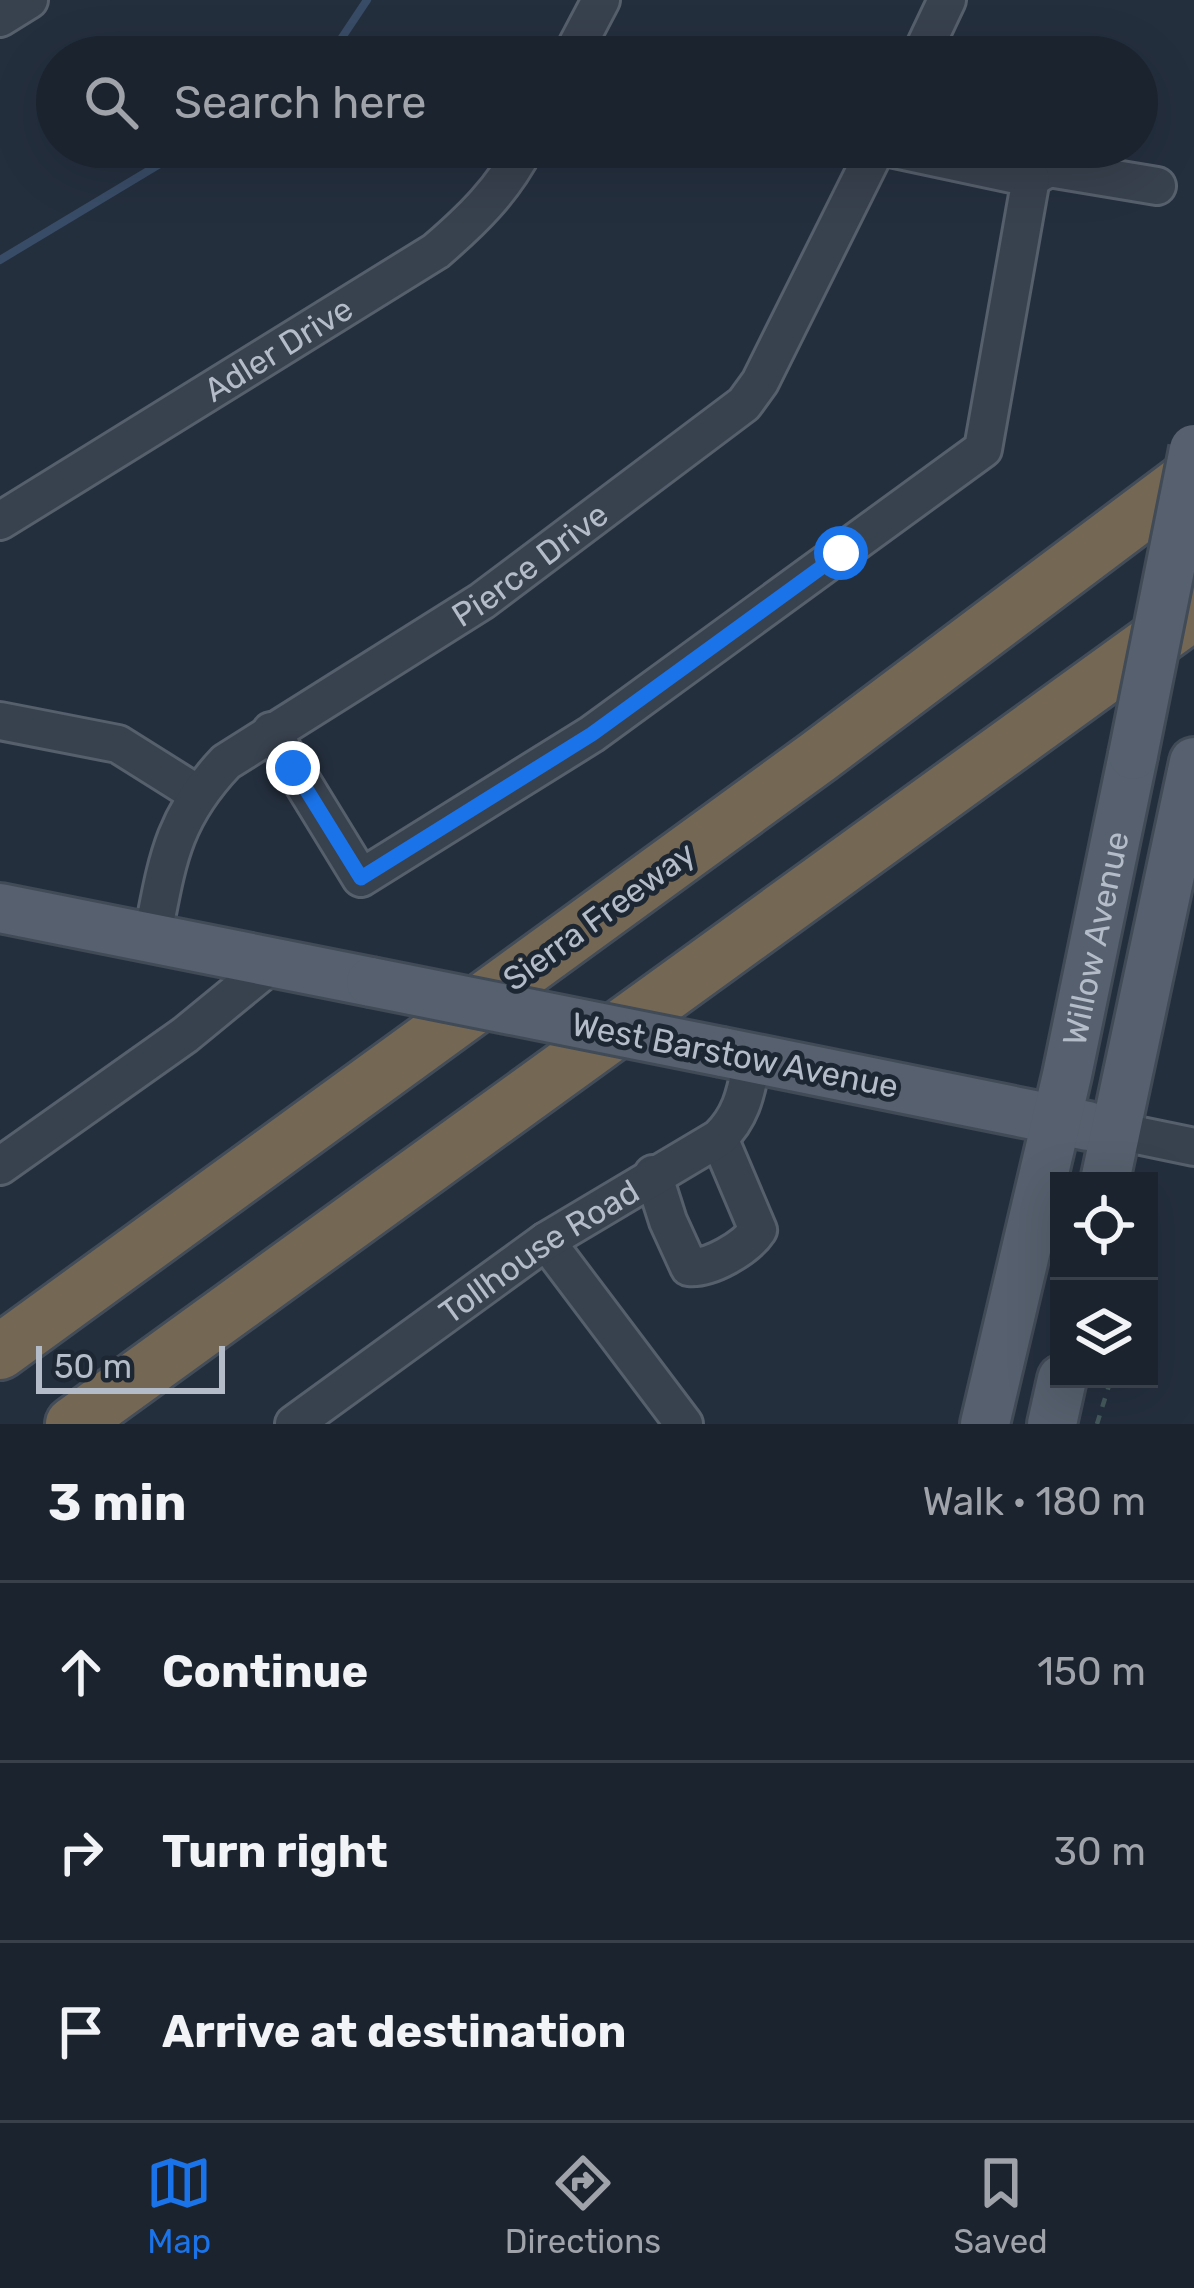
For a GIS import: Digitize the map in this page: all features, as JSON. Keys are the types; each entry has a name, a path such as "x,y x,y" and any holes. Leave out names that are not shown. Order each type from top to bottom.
{"highway":[{"name":"Sierra Freeway","path":"0,1352 819,756 1194,474"},
{"path":"73,1424 1194,612"}],"main road":[{"name":"Willow Avenue","path":"986,1424 1056,1119 1194,449"},
{"name":"Willow Avenue","path":"1108,1172 1194,762"},
{"name":"West Barstow Avenue","path":"0,908 1117,1131"},
{"path":"1052,1424 1059,1388"}],"street":[{"path":"0,18 29,0"},
{"path":"583,36 601,0"},
{"path":"930,36 947,0"},
{"name":"Adler Drive","path":"0,521 436,251 477,216 514,168"},
{"name":"Pierce Drive","path":"152,938 179,825 196,793 226,762 482,601 744,404 760,382 870,168"},
{"path":"983,168 1031,178 1049,168 1157,187"},
{"path":"271,731 361,878 592,734 909,504 983,449 1031,178"},
{"path":"0,721 118,744 196,793"},
{"path":"0,1166 185,1035 274,962"},
{"path":"653,1174 689,1267 701,1268 751,1240 758,1230 718,1138 742,1107 738,1055"},
{"path":"1117,1131 1194,1147"},
{"name":"Tollhouse Road","path":"294,1424 546,1241 718,1138"},
{"path":"546,1241 666,1418"}],"path":[{"path":"1097,1424 1108,1388"}],"waterway":[{"path":"343,36 367,0"},
{"path":"0,260 153,168"}],"route":[{"path":"293,768 361,878 592,734 841,553"}]}
